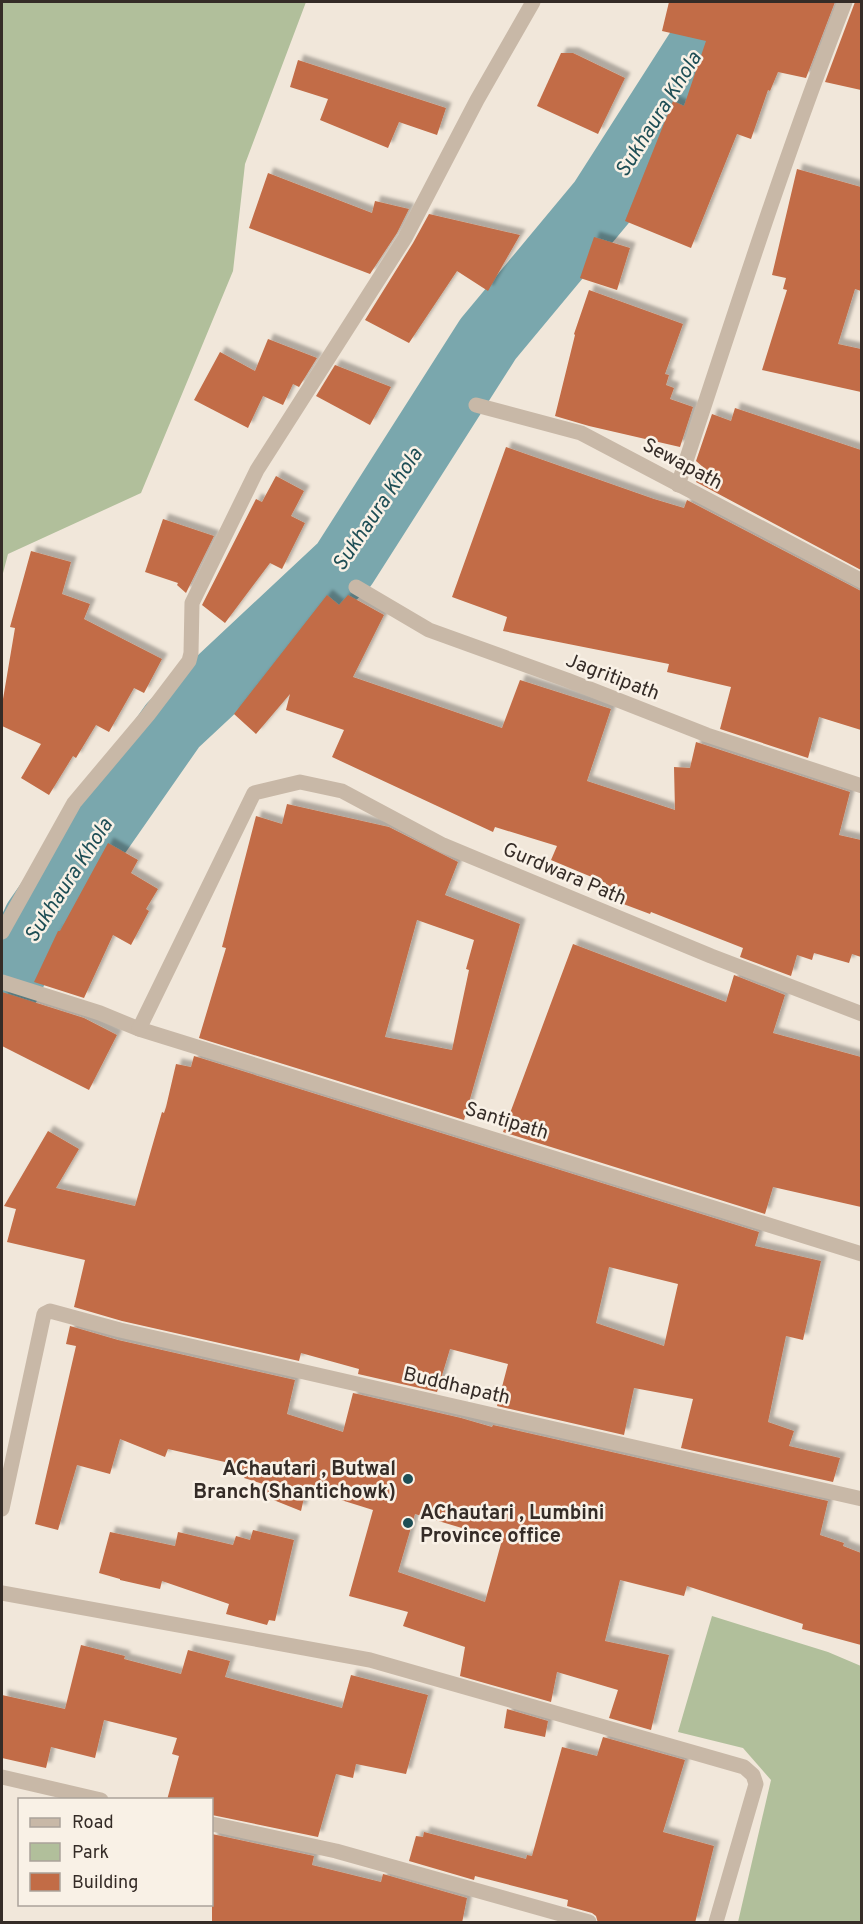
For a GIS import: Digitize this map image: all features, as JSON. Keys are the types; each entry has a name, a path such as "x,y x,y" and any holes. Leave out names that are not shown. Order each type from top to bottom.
{"street":[{"path":"2,932 74,803 148,715 189,661 192,603 257,470 405,238 477,100 533,2"},
{"path":"678,485 769,210 816,75 845,2"},
{"name":"Sewapath","path":"476,405 581,433 861,581"},
{"name":"Jagritipath","path":"356,587 429,630 567,680 707,735 861,786"},
{"name":"Gurdwara Path","path":"139,1029 254,793 300,782 342,791 443,845 711,956 861,1014"},
{"name":"Santipath","path":"2,981 100,1013 139,1029 861,1254"},
{"name":"Buddhapath","path":"2,1509 44,1314 50,1311 120,1330 861,1498"},
{"path":"2,1593 369,1660 744,1767 753,1775 756,1784 716,1923"},
{"path":"2,1778 92,1798"},
{"path":"213,1824 336,1851 589,1923"}],"green space":[{"path":"2,2 306,2 245,164 233,271 141,493 8,554 2,577"},
{"path":"712,1616 828,1652 861,1666 861,1922 738,1922 771,1780 743,1748 678,1732"}],"building":[{"path":"669,2 835,2 806,78 778,72 770,91 768,90 751,139 737,134 691,248 625,221 673,101 684,106 706,41 662,31"},
{"path":"855,2 861,2 861,90 825,82"},
{"path":"561,53 573,53 625,78 598,134 537,106"},
{"path":"298,60 446,108 437,135 399,122 388,148 320,120 328,99 290,87"},
{"path":"797,169 861,187 861,291 855,289 838,344 861,349 861,392 762,370 787,290 783,289 786,278 772,275"},
{"path":"268,173 372,213 375,201 409,209 397,233 370,274 249,228"},
{"path":"429,214 520,235 488,291 457,271 409,343 365,320"},
{"path":"594,237 630,248 617,290 580,278"},
{"path":"589,290 683,324 665,374 669,375 666,385 674,388 670,399 693,407 680,447 555,416 574,334"},
{"path":"268,339 317,358 299,387 293,384 283,405 263,396 248,428 194,400 220,352 255,371"},
{"path":"335,365 391,387 370,425 316,396"},
{"path":"735,408 861,450 861,570 696,482 703,467 696,461 712,414 731,421"},
{"path":"506,447 684,508 687,500 861,591 861,730 819,717 808,758 720,729 731,687 667,672 669,664 503,631 507,617 452,597"},
{"path":"276,476 304,491 291,516 305,523 282,569 270,563 225,623 202,605 256,499 262,502"},
{"path":"163,519 214,536 186,593 177,585 178,583 145,572"},
{"path":"31,551 71,562 62,594 90,604 84,619 162,659 144,693 134,688 109,732 96,725 76,758 73,756 49,795 21,778 41,744 2,726 2,705 15,628 10,627"},
{"path":"327,595 339,605 348,595 384,615 353,677 502,728 520,680 611,709 587,781 675,810 674,767 690,768 696,742 850,792 839,835 861,840 861,957 852,954 849,963 814,953 812,960 797,955 791,976 740,957 743,948 651,912 650,914 602,896 606,883 551,860 557,846 495,827 493,832 332,757 344,730 286,710 290,694 256,734 234,714"},
{"path":"287,804 389,827 458,862 445,895 520,924 464,1120 199,1038 226,948 222,947 256,816 282,824","holes":["417,920 474,940 466,969 469,970 452,1050 385,1037"]},
{"path":"108,843 138,860 131,873 158,889 146,909 149,911 131,945 113,935 84,998 34,982 58,931"},
{"path":"573,944 726,1002 734,975 785,995 773,1033 861,1057 861,1207 773,1187 765,1214 503,1132"},
{"path":"2,992 84,1018 117,1035 89,1090 2,1046"},
{"path":"194,1056 759,1232 755,1246 821,1261 803,1340 786,1336 768,1422 794,1431 789,1446 840,1458 833,1482 681,1448 693,1399 634,1388 624,1435 497,1406 508,1364 450,1349 437,1392 358,1374 359,1369 301,1353 299,1361 122,1321 74,1307 85,1260 7,1242 16,1209 4,1206 48,1131 79,1149 56,1188 135,1206 162,1112 164,1113 166,1107 176,1064 191,1067","holes":["609,1267 678,1284 664,1346 596,1323"]},
{"path":"70,1326 118,1340 295,1380 287,1414 343,1432 353,1393 492,1427 493,1425 828,1501 820,1535 844,1543 843,1546 861,1553 861,1645 802,1629 803,1624 687,1586 684,1596 620,1580 605,1641 669,1655 651,1730 609,1718 618,1690 557,1672 551,1702 460,1676 465,1647 403,1626 408,1612 349,1596 373,1510 306,1489 301,1511 261,1495 263,1484 244,1478 246,1472 236,1470 238,1465 168,1449 165,1457 120,1439 110,1474 77,1465 58,1530 35,1524 76,1346 66,1344","holes":["415,1514 502,1540 485,1602 398,1572"]},
{"path":"253,1530 294,1540 275,1621 269,1620 267,1625 226,1614 229,1604 162,1581 160,1589 99,1573 110,1532 175,1546 178,1532 233,1545 236,1536 250,1540"},
{"path":"81,1645 181,1674 188,1650 230,1661 225,1677 342,1708 351,1675 428,1695 406,1774 356,1764 353,1778 336,1774 318,1837 213,1815 213,1798 168,1798 179,1756 172,1754 177,1738 104,1720 95,1758 51,1747 46,1768 2,1758 2,1695 65,1709"},
{"path":"507,1709 548,1721 545,1737 504,1728"},
{"path":"603,1737 685,1760 663,1832 714,1846 695,1923 598,1923 596,1916 592,1913 567,1906 568,1900 475,1876 474,1880 409,1861 416,1836 423,1837 424,1832 526,1859 527,1855 532,1856 562,1747 597,1756"},
{"path":"213,1834 314,1856 312,1865 381,1882 383,1874 467,1898 462,1923 212,1923"}],"waterway":[{"name":"Sukhaura Khola","path":"2,995 37,920 173,725 344,565 488,339 602,202 730,2"}],"place":[{"name":"AChautari , Butwal Branch(Shantichowk)","path":"408,1479"},
{"name":"AChautari , Lumbini Province office","path":"408,1523"}]}
